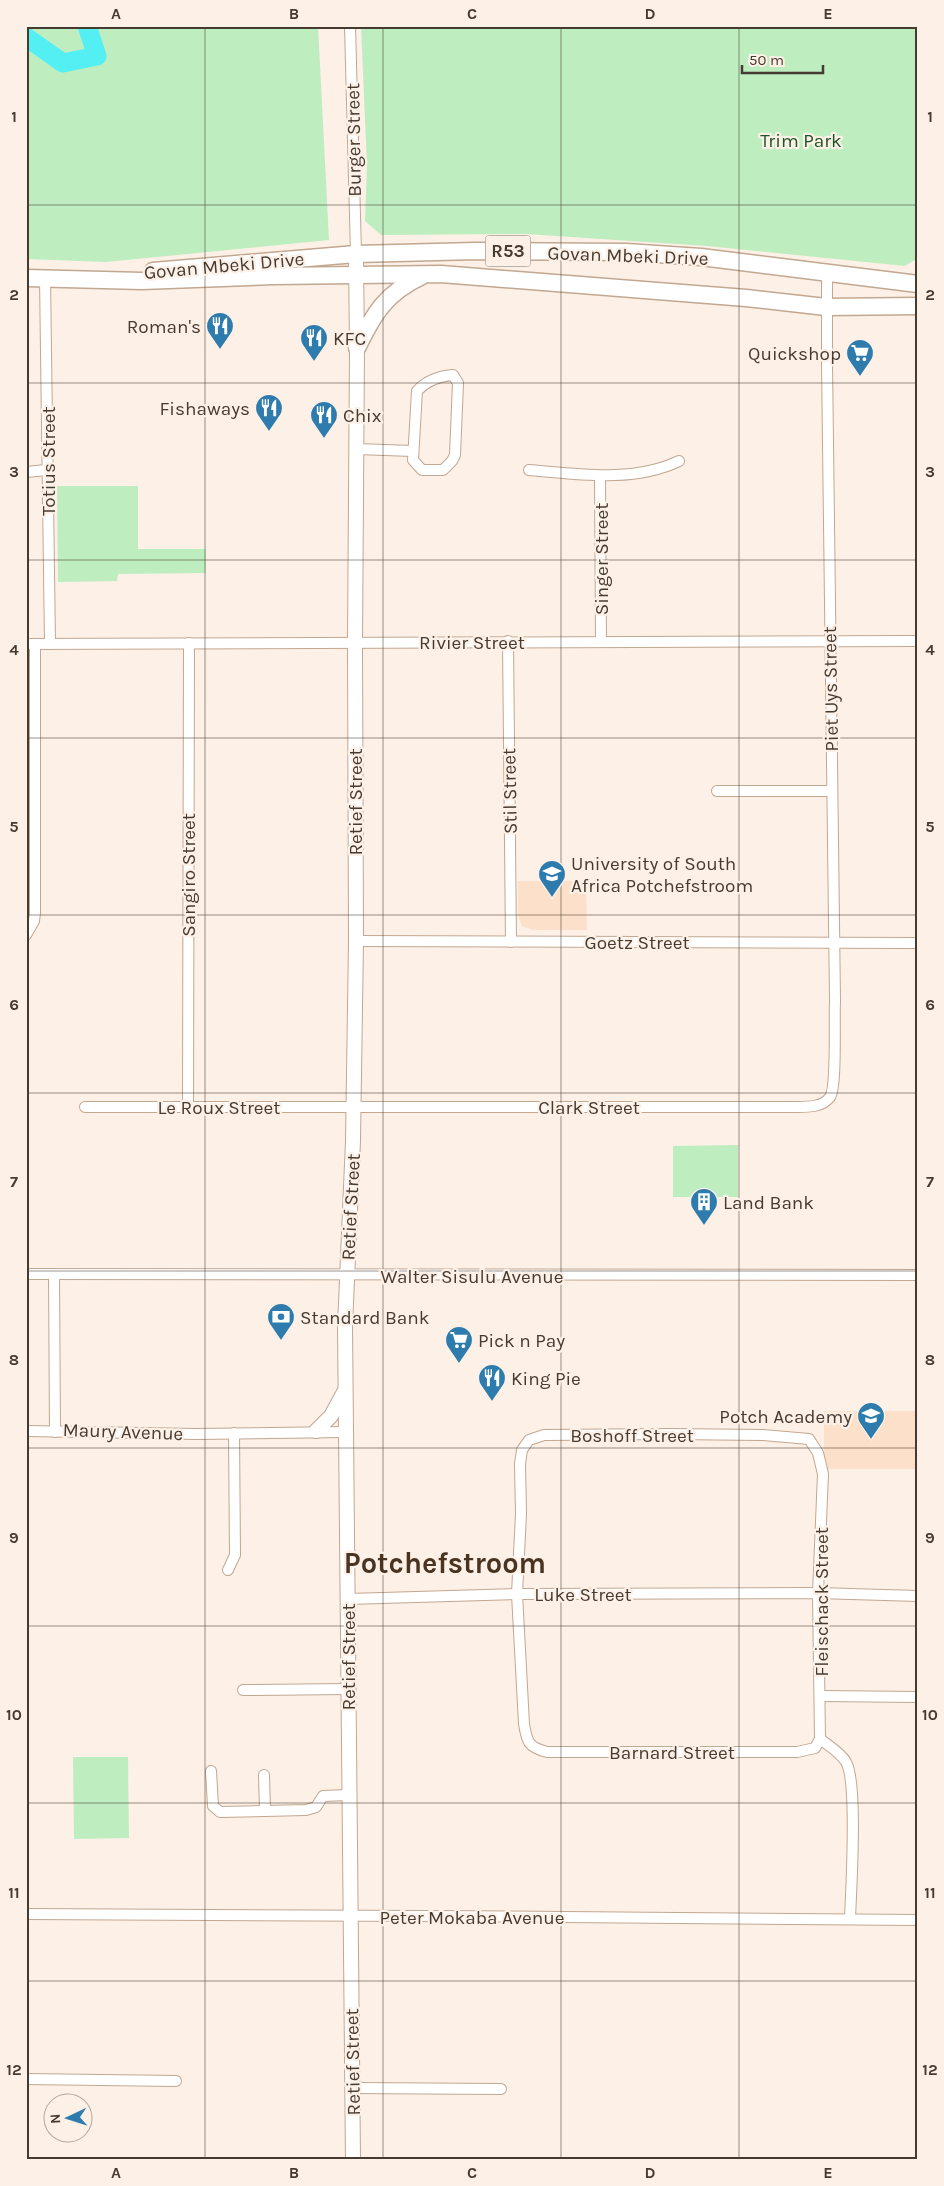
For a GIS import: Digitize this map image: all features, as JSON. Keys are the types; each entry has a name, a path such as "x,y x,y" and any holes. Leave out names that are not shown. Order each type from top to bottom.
{"main road":[{"name":"Govan Mbeki Drive","path":"99,279 143,272 356,254 476,251 626,252 701,257 918,284"},
{"name":"Govan Mbeki Drive","path":"26,278 99,279 142,282 426,274 583,284 826,307 918,306"},
{"path":"358,348 370,322 388,298 407,283 426,274"}],"street":[{"name":"Burger Street","path":"350,26 356,254"},
{"name":"Retief Street","path":"353,2160 345,1390 346,1276 353,1108 356,941 355,643 358,348 356,254"},
{"name":"Piet Uys Street","path":"824,1102 831,1097 834,1083 827,272"},
{"name":"Totius Street","path":"45,278 50,644"},
{"path":"454,375 458,383 456,437 452,461 443,470 422,470 415,465 413,451 417,391 428,382 454,375"},
{"path":"356,449 413,451"},
{"name":"Singer Street","path":"529,470 600,476 651,471 679,462"},
{"path":"26,472 47,470"},
{"name":"Singer Street","path":"600,476 601,642"},
{"name":"Stil Street","path":"508,641 511,942"},
{"name":"Rivier Street","path":"30,644 918,641"},
{"name":"Sangiro Street","path":"188,643 188,1107"},
{"path":"26,935 34,922 35,913 30,644"},
{"path":"717,791 832,791"},
{"name":"Goetz Street","path":"356,941 918,943"},
{"name":"Clark Street","path":"353,1108 798,1107 813,1106 824,1102"},
{"name":"Le Roux Street","path":"85,1106 353,1108"},
{"name":"Walter Sisulu Avenue","path":"26,1274 346,1276 918,1275"},
{"name":"Maury Avenue","path":"54,1274 55,1432 345,1432"},
{"path":"316,1431 331,1416 345,1390"},
{"path":"26,1432 55,1432"},
{"path":"228,1570 235,1554 234,1433"},
{"name":"Boshoff Street","path":"517,1594 522,1450 529,1440 544,1435 763,1435 809,1439"},
{"name":"Fleischack Street","path":"809,1439 818,1453 823,1474 818,1593 821,1696 820,1739"},
{"name":"Luke Street","path":"348,1599 517,1594 818,1593 918,1596"},
{"name":"Barnard Street","path":"517,1594 526,1736 532,1747 546,1752 797,1752 815,1748 820,1739"},
{"path":"242,1690 348,1689"},
{"path":"821,1696 918,1697"},
{"path":"820,1739 847,1763 849,1774 852,1803 850,1919"},
{"path":"211,1771 213,1806 215,1810 220,1812 312,1809 324,1796 348,1795"},
{"path":"264,1775 265,1811"},
{"name":"Peter Mokaba Avenue","path":"26,1914 350,1917 820,1917 918,1920"},
{"path":"26,2079 176,2081"},
{"path":"352,2088 501,2089"}],"shaded area":[{"name":"University of South Africa Potchefstroom","path":"518,881 586,881 587,930 533,930 522,926 518,915"},
{"name":"Potch Academy","path":"824,1411 918,1411 918,1469 824,1469"}],"green space":[{"path":"26,26 318,26 329,240 106,262 26,259"},
{"name":"Trim Park","path":"361,26 918,26 918,258 905,266 707,246 526,234 381,235 365,221 367,166"},
{"path":"57,486 138,486 138,549 206,549 206,573 118,574 117,581 58,582"},
{"path":"738,1145 738,1197 673,1197 673,1146"},
{"path":"73,1757 128,1757 129,1838 74,1839"}],"waterway":[{"path":"26,37 63,63 97,56 87,26"}],"place":[{"name":"Roman's","path":"220,350"},
{"name":"KFC","path":"314,362"},
{"name":"Quickshop","path":"860,377"},
{"name":"Fishaways","path":"269,432"},
{"name":"Chix","path":"324,439"},
{"name":"University of South Africa Potchefstroom","path":"552,898"},
{"name":"Land Bank","path":"704,1226"},
{"name":"Standard Bank","path":"281,1341"},
{"name":"Pick n Pay","path":"459,1364"},
{"name":"King Pie","path":"492,1402"},
{"name":"Potch Academy","path":"871,1440"}],"district":[{"name":"Potchefstroom","path":"445,1563"}]}
